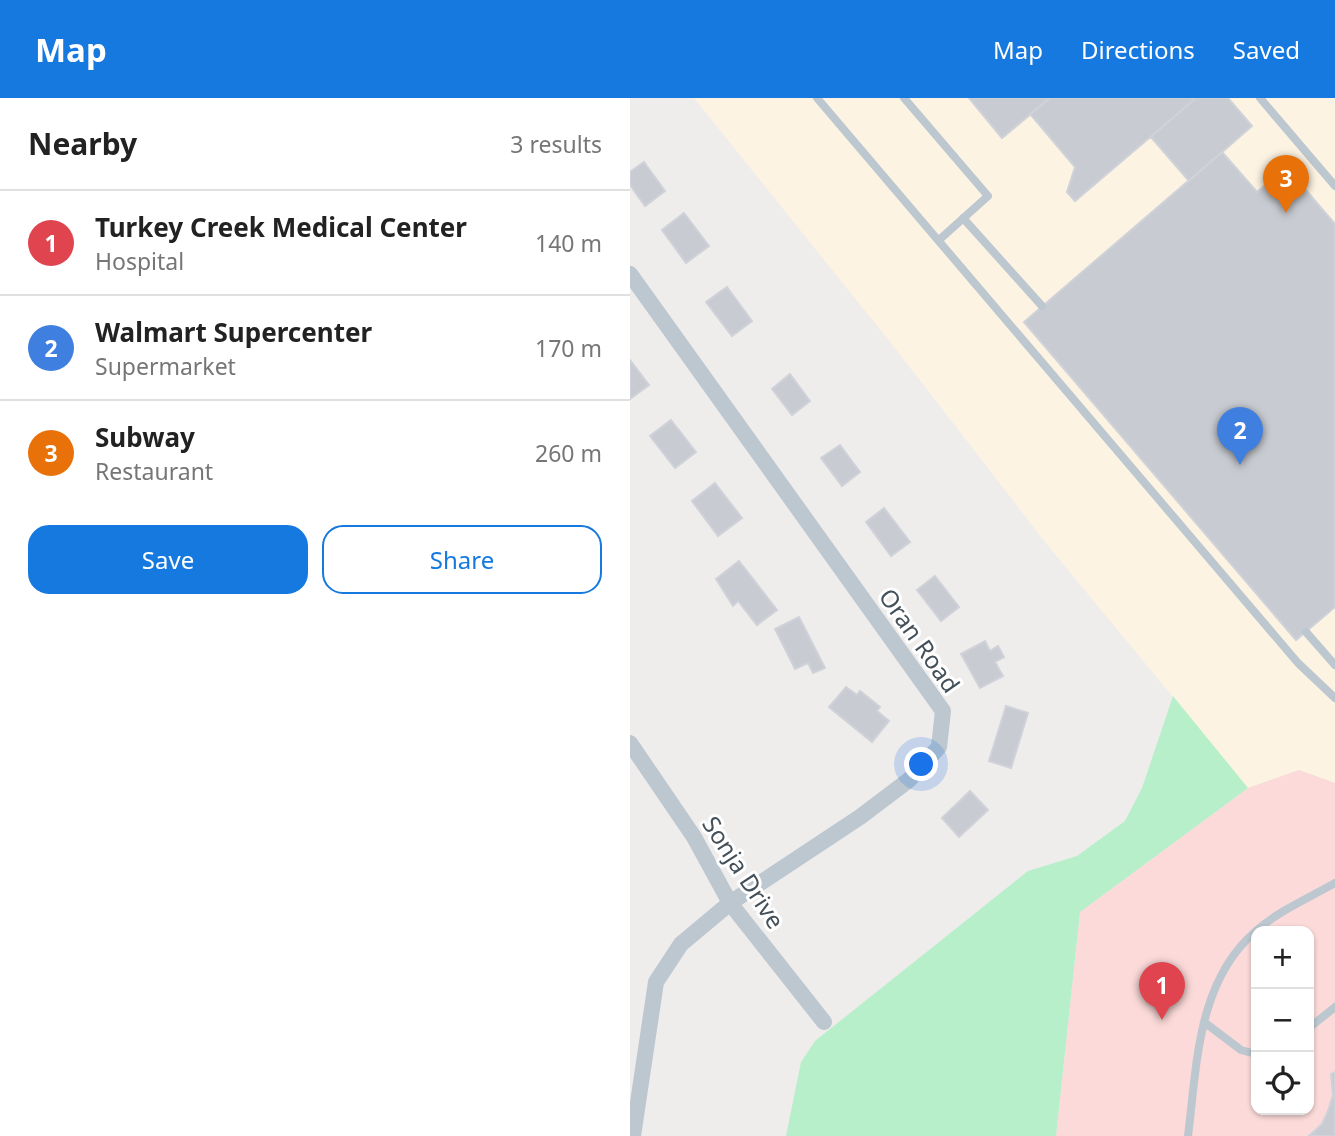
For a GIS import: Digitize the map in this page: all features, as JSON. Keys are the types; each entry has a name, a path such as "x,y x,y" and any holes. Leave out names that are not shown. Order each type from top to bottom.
{"street":[{"name":"Oran Road","path":"630,274 943,711 939,747 909,780 860,817 730,903 681,944 656,982 633,1125"},
{"name":"Sonja Drive","path":"630,743 694,837 730,903 824,1023"}],"lane":[{"path":"817,98 1298,663 1335,698"},
{"path":"904,98 988,196 939,240"},
{"path":"1260,98 1335,186"},
{"path":"963,218 1042,306"},
{"path":"1306,632 1335,665"},
{"path":"1188,1136 1204,1022 1222,973 1248,938 1259,928 1335,883"},
{"path":"1314,1024 1335,1006"},
{"path":"1204,1022 1241,1050 1251,1053"}],"shaded area":[{"path":"694,98 1335,98 1335,783 1299,770 1248,788 1045,542 895,348"},
{"path":"1299,770 1335,783 1335,1136 1056,1136 1080,912 1248,788"}],"green space":[{"path":"1173,696 1248,788 1080,912 1056,1136 786,1136 801,1062 815,1041 1028,871 1077,856 1125,821 1142,788"}],"building":[{"path":"969,98 1050,98 1002,138"},
{"path":"1050,98 1196,98 1075,201 1067,192 1075,167 1030,114"},
{"path":"1196,98 1228,98 1252,126 1189,181 1151,137"},
{"path":"1222,152 1257,192 1286,167 1335,224 1335,607 1296,640 1024,322"},
{"path":"644,162 665,191 645,206 630,185 630,172"},
{"path":"684,213 709,246 686,263 662,230"},
{"path":"727,287 752,321 732,336 706,302"},
{"path":"630,360 649,385 630,399"},
{"path":"790,374 810,401 792,415 772,389"},
{"path":"671,420 696,452 675,468 650,436"},
{"path":"840,445 860,472 842,486 821,458"},
{"path":"715,483 742,518 718,536 692,501"},
{"path":"884,508 910,542 891,556 866,522"},
{"path":"739,561 777,610 757,625 738,601 733,606 716,579"},
{"path":"935,576 959,607 941,621 917,590"},
{"path":"799,617 825,668 813,673 808,663 795,669 775,629"},
{"path":"985,641 990,651 998,646 1004,657 995,662 1003,676 980,688 961,654"},
{"path":"846,687 857,695 860,691 880,707 877,711 889,721 872,742 829,707"},
{"path":"1006,706 1028,713 1011,768 989,761"},
{"path":"970,791 988,810 959,837 942,818"},
{"path":"1335,1072 1335,1136 1309,1136 1322,1124 1328,1111 1333,1095 1331,1074"}],"place":[{"name":"Subway","path":"1286,213"},
{"name":"Walmart Supercenter","path":"1240,465"},
{"name":"Turkey Creek Medical Center","path":"1162,1020"}]}
